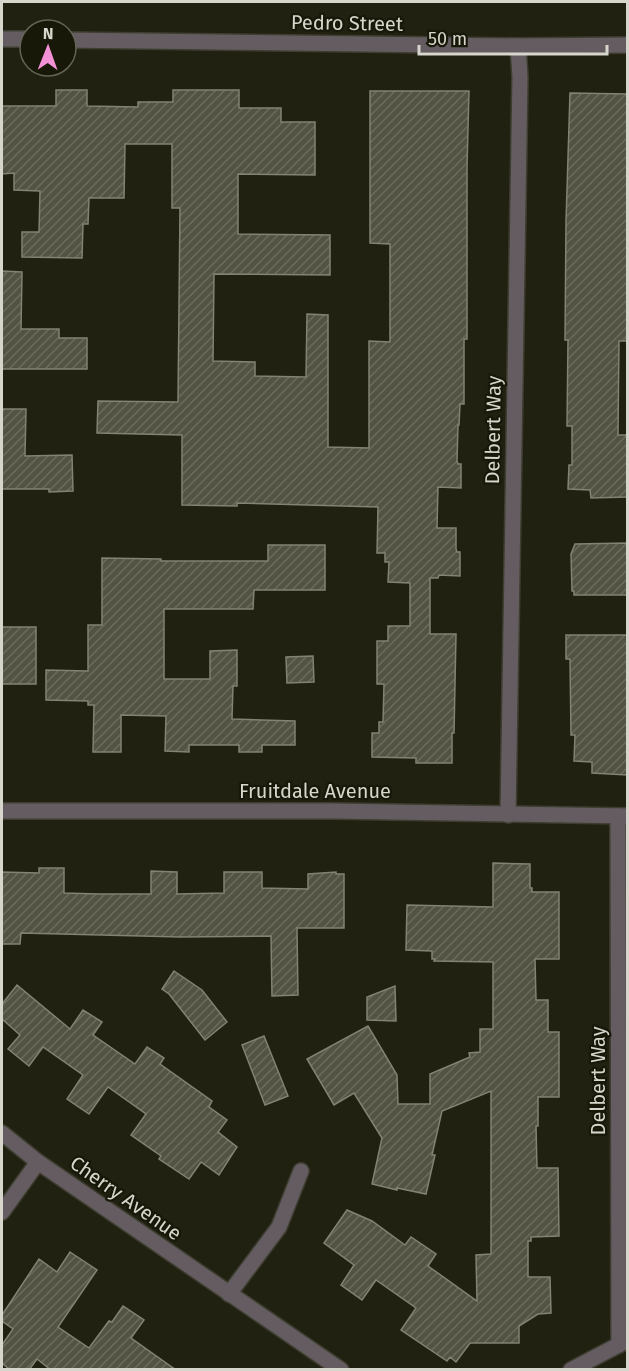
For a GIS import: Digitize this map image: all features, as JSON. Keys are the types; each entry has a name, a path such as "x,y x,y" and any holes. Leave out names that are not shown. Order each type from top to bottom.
{"street":[{"path":"2,39 18,39"},
{"name":"Pedro Street","path":"78,40 518,46 627,45"},
{"name":"Delbert Way","path":"508,815 520,89 518,46"},
{"name":"Fruitdale Avenue","path":"2,812 333,811 622,816"},
{"name":"Delbert Way","path":"622,816 623,1342"},
{"name":"Cherry Avenue","path":"2,1133 38,1162 341,1370"},
{"path":"2,1212 38,1162"},
{"path":"229,1294 279,1227 301,1171"},
{"path":"571,1370 623,1342"}],"building":[{"path":"56,90 87,90 87,106 138,107 138,102 173,102 173,90 239,90 239,108 281,108 281,122 315,122 315,175 238,174 238,234 330,235 330,275 214,274 213,361 255,362 255,376 306,377 307,314 328,315 328,447 369,448 369,341 390,342 390,244 370,243 370,91 469,91 467,339 464,339 464,404 460,404 457,461 461,464 461,488 438,487 437,528 456,528 456,549 460,552 460,576 439,575 438,578 430,578 430,634 456,634 452,763 416,763 416,758 372,757 372,733 379,733 379,722 383,722 384,684 377,684 377,641 388,641 388,626 410,626 410,583 388,582 389,562 385,562 385,553 377,553 378,507 237,503 237,506 182,505 182,435 97,433 98,401 178,402 180,208 172,208 172,144 125,144 124,198 89,198 88,224 83,224 82,258 22,257 22,232 39,232 40,191 14,190 14,173 2,174 2,106 56,106"},
{"path":"570,93 627,94 627,341 619,341 618,435 627,435 627,497 591,498 590,490 568,489 569,465 572,465 572,426 567,426 568,340 565,340"},
{"path":"2,271 22,272 21,329 59,329 59,338 87,338 87,369 2,369"},
{"path":"2,409 26,409 25,456 72,455 73,491 2,489"},
{"path":"627,543 627,595 574,595 571,554 575,544"},
{"path":"268,545 325,545 325,590 254,590 253,609 164,609 164,679 210,679 210,651 237,650 237,686 233,686 232,719 295,721 295,745 262,745 262,752 239,752 239,745 189,745 189,752 165,751 166,716 121,715 121,752 93,752 94,705 88,705 88,701 46,700 46,670 88,671 88,625 102,625 102,558 161,559 161,561 268,561"},
{"path":"2,627 36,627 36,684 2,684"},
{"path":"566,635 627,635 627,775 592,773 592,762 574,761 575,735 571,735 570,659 566,659"},
{"path":"313,656 314,682 287,683 286,657"},
{"path":"493,863 530,864 532,892 559,892 559,959 535,959 536,1000 548,1000 548,1032 559,1032 559,1097 538,1097 538,1126 536,1126 537,1168 558,1168 559,1236 531,1237 531,1241 528,1241 528,1277 550,1277 551,1313 538,1314 519,1326 519,1343 470,1343 456,1362 450,1357 447,1361 401,1330 416,1308 376,1280 362,1300 341,1285 354,1265 324,1243 347,1210 372,1221 405,1245 411,1237 436,1254 428,1266 477,1301 476,1255 491,1254 491,1091 442,1111 426,1194 397,1188 397,1190 372,1184 382,1138 354,1093 334,1105 307,1059 368,1026 397,1075 398,1104 430,1104 430,1074 470,1057 469,1053 480,1052 480,1029 493,1029 493,962 434,961 432,951 406,950 407,905 493,907"},
{"path":"39,868 64,868 64,893 99,894 151,894 151,871 177,872 177,894 224,893 224,872 262,872 262,888 308,889 308,874 336,872 336,874 344,874 344,928 297,928 298,995 272,996 271,936 181,937 21,933 20,944 2,944 2,872 39,873"},
{"path":"174,971 202,990 227,1022 205,1040 169,994 162,989"},
{"path":"17,985 70,1029 83,1010 102,1022 93,1035 135,1064 147,1047 164,1058 160,1064 212,1101 209,1107 227,1120 218,1132 237,1147 219,1175 201,1162 189,1179 159,1159 161,1156 131,1135 146,1114 108,1087 89,1114 67,1099 83,1075 43,1047 29,1066 8,1049 20,1035 2,1019 2,1004"},
{"path":"395,986 396,1021 367,1020 367,997"},
{"path":"264,1036 288,1096 265,1105 242,1045"},
{"path":"70,1252 97,1270 58,1327 89,1348 123,1306 144,1320 131,1338 176,1370 51,1370 37,1359 29,1370 10,1370 2,1363 2,1345 13,1329 2,1321 2,1315 39,1259 57,1272"}]}
